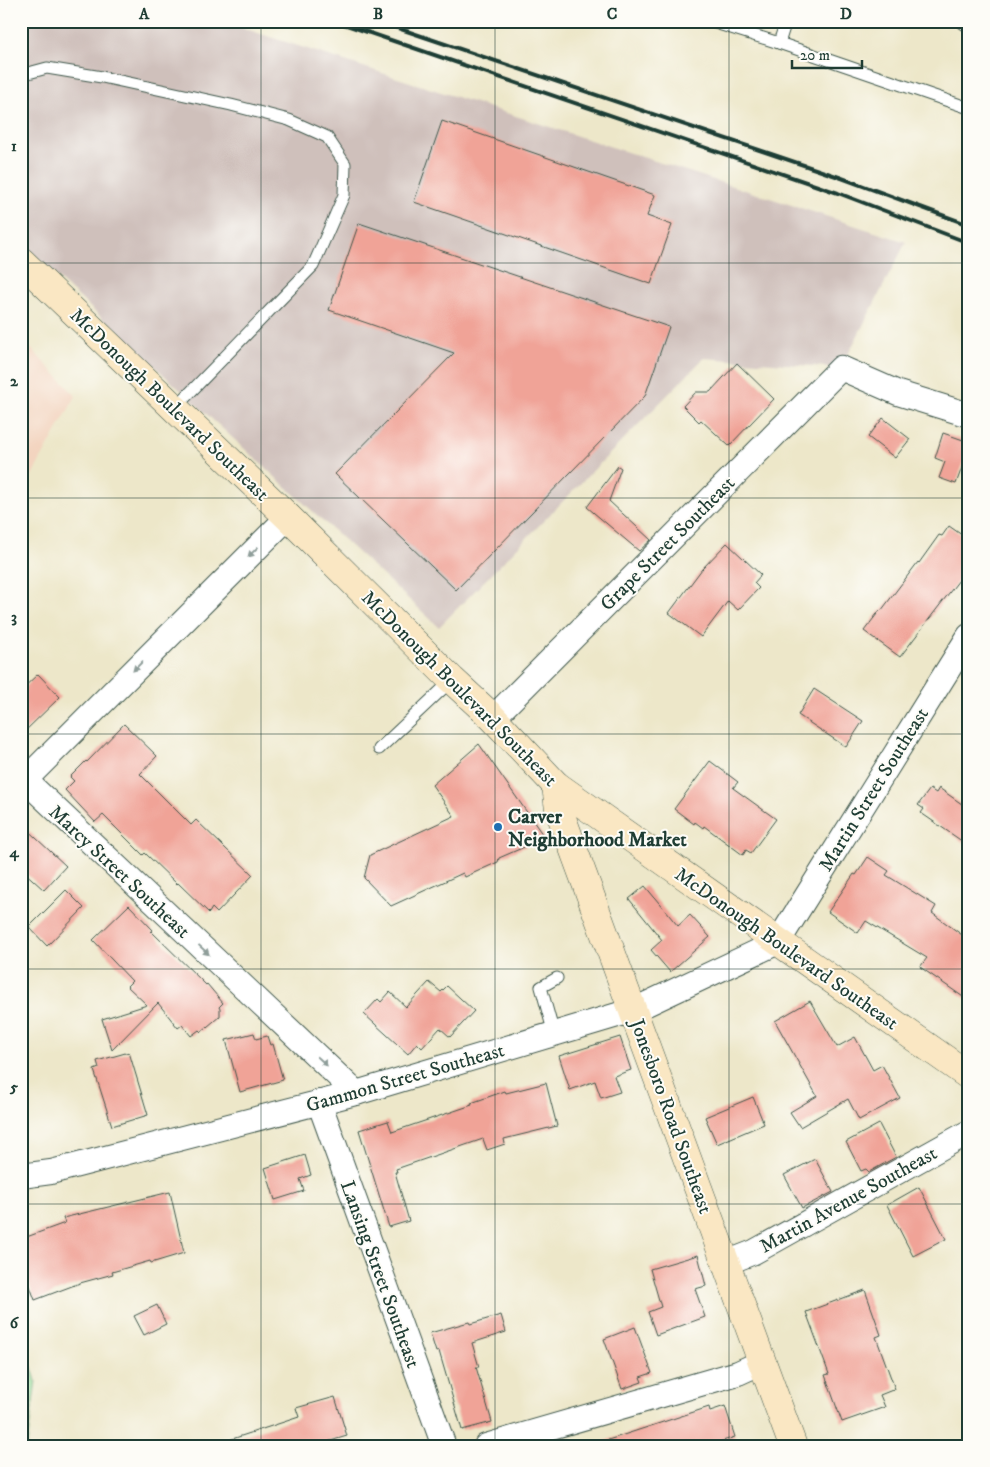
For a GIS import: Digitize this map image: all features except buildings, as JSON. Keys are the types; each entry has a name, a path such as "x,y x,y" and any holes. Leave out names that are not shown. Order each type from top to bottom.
{"main road":[{"name":"McDonough Boulevard Southeast","path":"21,262 288,517 452,680 493,718 556,784 969,1076"},
{"name":"Jonesboro Road Southeast","path":"556,784 559,810 793,1446"}],"street":[{"name":"Grape Street Southeast","path":"493,718 841,368 898,393 969,415"},
{"name":"Marcy Street Southeast","path":"288,517 24,780 356,1093"},
{"name":"Martin Street Southeast","path":"778,942 969,636"},
{"name":"Gammon Street Southeast","path":"21,1176 51,1172 356,1093 634,1010 778,942"},
{"name":"Lansing Street Southeast","path":"318,1102 444,1446"},
{"name":"Martin Avenue Southeast","path":"726,1263 754,1252 969,1132"},
{"path":"486,1446 738,1373 762,1362"}],"lane":[{"path":"709,21 969,108"},
{"path":"779,43 786,21"},
{"path":"960,21 969,27"},
{"path":"21,75 46,68 102,77 231,104 289,120 327,137 345,164 344,196 313,266 175,409"},
{"path":"379,749 452,680"},
{"path":"554,1034 541,987 557,978"}],"shaded area":[{"path":"21,21 221,21 906,242 841,368 704,358 439,627 21,244"},
{"path":"21,338 76,396 21,495"}],"green space":[{"path":"21,1332 36,1381 27,1446 21,1446"}],"railway":[{"path":"335,21 838,193 969,243"},
{"path":"377,21 839,177 969,225"}],"place":[{"name":"Carver Neighborhood Market","path":"498,827"}]}
